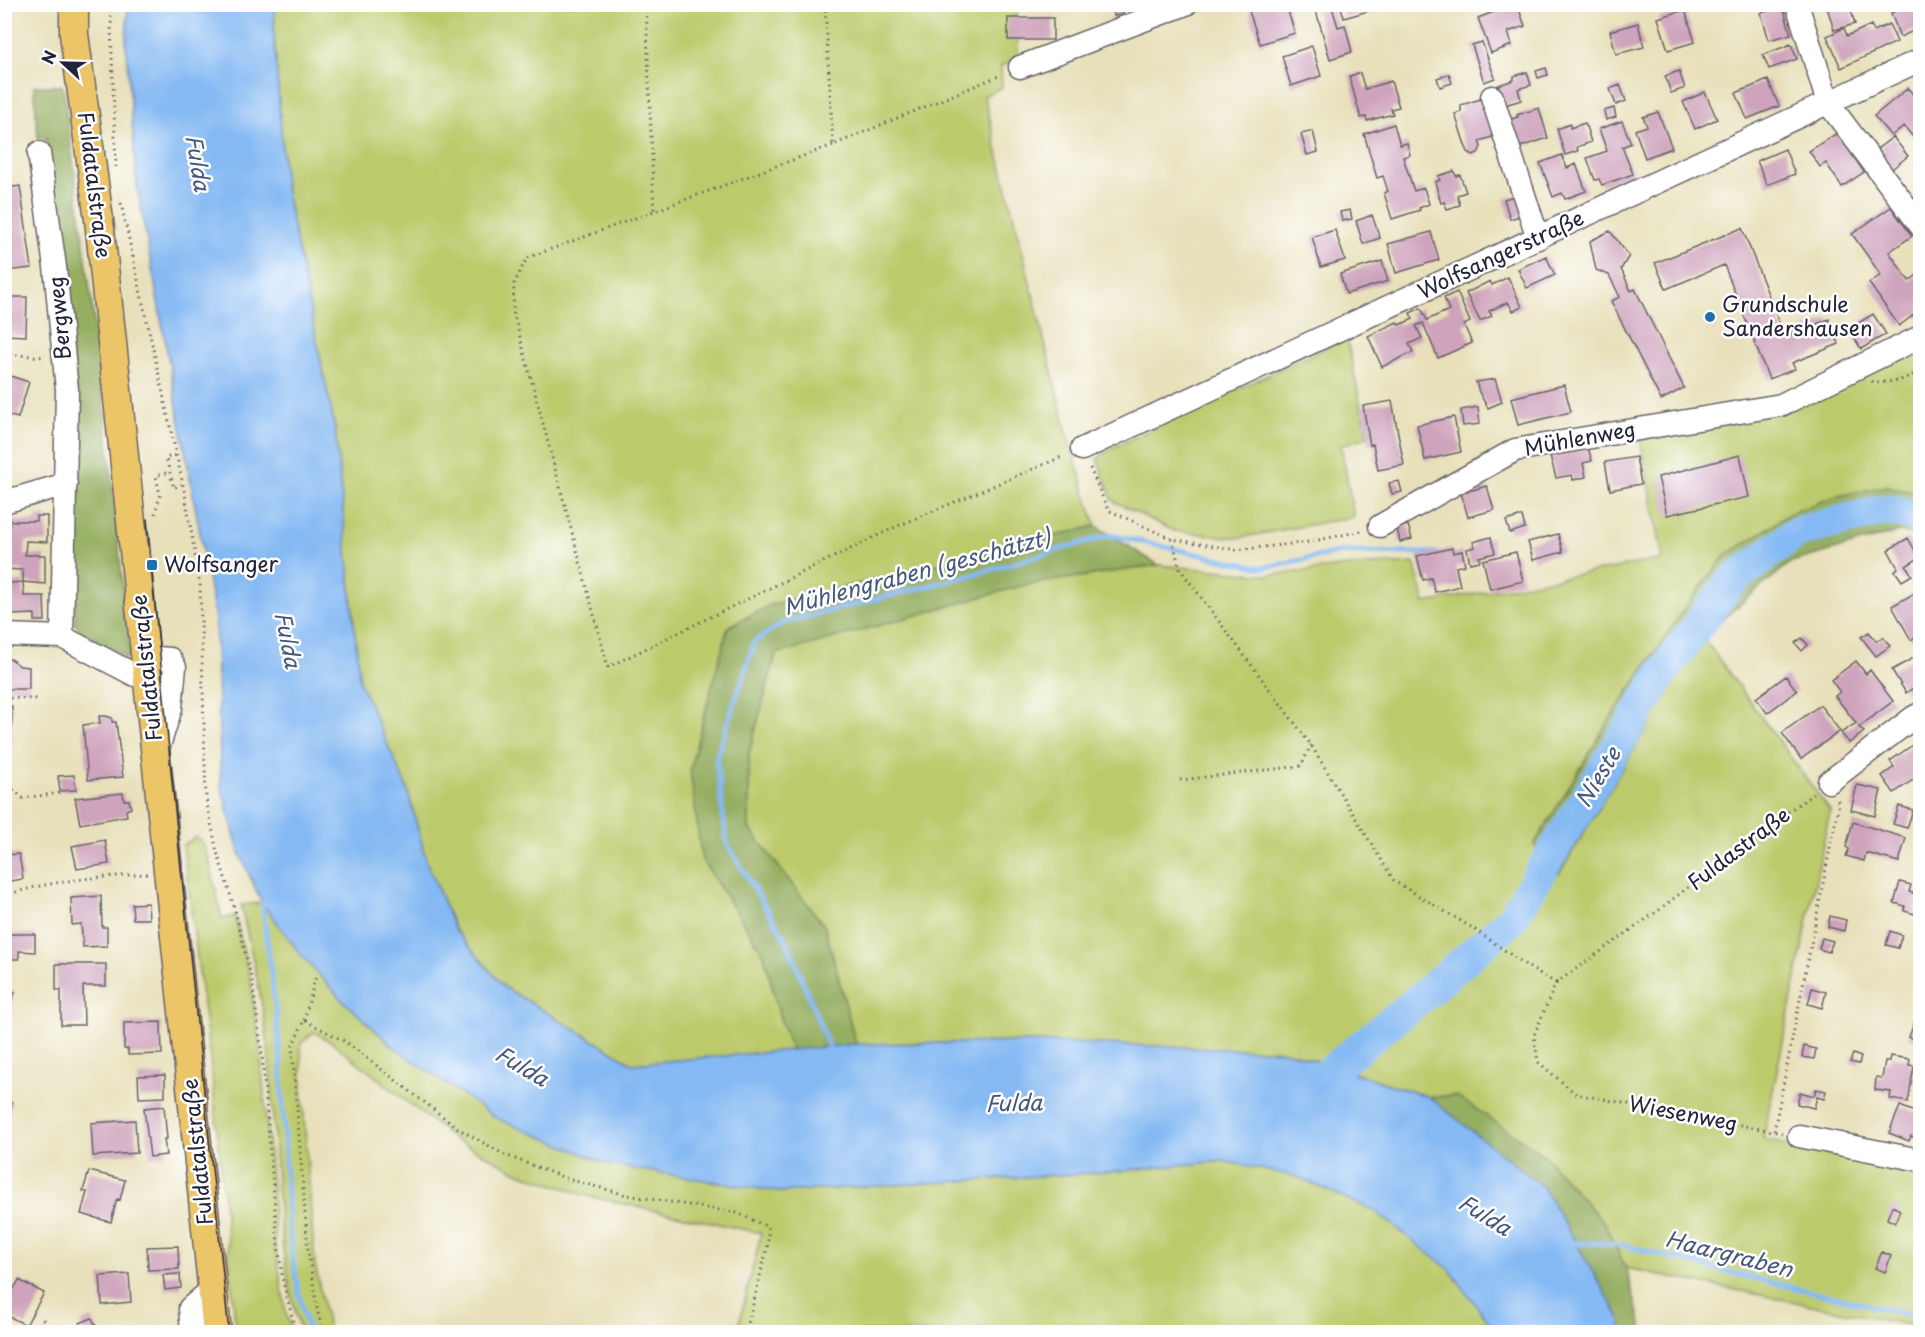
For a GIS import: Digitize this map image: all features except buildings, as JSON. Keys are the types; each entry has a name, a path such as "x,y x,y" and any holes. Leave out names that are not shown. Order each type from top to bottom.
{"main road":[{"name":"Fuldatalstraße","path":"74,4 74,34 99,220 217,1332"}],"street":[{"path":"1020,67 1186,4"},
{"path":"1797,4 1828,103 1920,225"},
{"name":"Wolfsangerstraße","path":"1082,449 1920,60"},
{"path":"1492,97 1538,238"},
{"name":"Bergweg","path":"39,153 55,267 67,390 62,638"},
{"name":"Mühlenweg","path":"1380,526 1515,450 1782,405 1920,337"},
{"path":"4,502 66,484"},
{"path":"4,635 62,638 135,675 147,666"},
{"path":"1829,782 1920,714"},
{"path":"1799,1136 1920,1160"},
{"path":"192,1332 190,1308 212,1289"}],"path":[{"path":"112,4 117,172"},
{"path":"646,4 654,211"},
{"path":"825,4 833,145"},
{"path":"1020,67 833,145 527,258 514,284 513,311 608,667 893,528 1082,449 1108,510 1172,539 1236,550 1309,542 1380,526"},
{"path":"120,194 182,484 200,585 206,799 217,852 235,910 252,981 262,1054 278,1245 283,1282 296,1332"},
{"path":"4,354 64,358"},
{"path":"1862,365 1874,383 1898,381 1920,373 1918,364"},
{"path":"175,455 166,458 169,472 174,488 182,484"},
{"path":"156,476 169,472"},
{"path":"1172,539 1180,569 1311,744 1394,880 1556,983"},
{"path":"4,698 40,699"},
{"path":"1180,780 1301,766 1311,744"},
{"path":"4,782 23,798 60,793"},
{"path":"1774,1131 1839,803 1829,782"},
{"name":"Fuldastraße","path":"1556,983 1659,910 1735,850 1829,782"},
{"path":"4,896 37,886 93,878 154,874"},
{"path":"316,976 304,1020 292,1047 308,1250 323,1332"},
{"name":"Wiesenweg","path":"1556,983 1534,1035 1538,1062 1576,1094 1799,1136"},
{"path":"304,1020 346,1042 459,1129 505,1155 568,1179 627,1195 736,1213 768,1227 768,1244 746,1332"},
{"path":"43,1319 48,1332"}],"green space":[{"path":"275,5 1017,5 1018,60 1001,66 1002,87 984,96 1069,441 1096,526 771,605 728,627 690,769 702,860 764,954 781,1022 792,1050 633,1064 504,987 455,930 427,863 407,788 360,683 335,429 285,187 274,34"},
{"path":"34,86 63,86 101,372 130,657 126,658 78,630 75,623 76,391 46,138 38,139"},
{"path":"1347,338 1367,437 1341,445 1354,517 1237,538 1174,531 1113,501 1097,459 1110,449"},
{"path":"1920,349 1920,491 1886,486 1725,556 1559,874 1702,636 1830,811 1763,1139 1920,1175 1920,1327 1626,1268 1604,1223 1457,1096 1429,1097 1285,1051 1044,1042 856,1044 825,927 749,828 749,753 776,654 1024,585 1159,565 1268,575 1350,566 1414,563 1425,603 1663,559 1640,438 1855,376 1906,357"},
{"path":"1886,486 1920,491 1920,534 1898,532 1791,562 1702,636 1559,874 1534,845 1610,719 1686,606 1725,556 1791,513 1833,497"},
{"path":"1096,526 1159,565 1024,585 776,654 749,753 749,828 825,927 856,1044 792,1050 781,1022 764,954 702,860 690,769 728,627 771,605"},
{"path":"196,837 203,843 209,860 222,919 235,916 250,978 260,1047 275,1245 286,1313 292,1332 236,1332 212,1075 183,845"},
{"path":"262,903 303,957 342,1000 395,1048 779,1192 1107,1172 1223,1161 1295,1176 1375,1211 1451,1270 1494,1332 737,1332 761,1233 591,1197 519,1173 453,1138 333,1043 314,1032 301,1043 302,1088 315,1265 329,1332 301,1332 292,1298 280,1227 266,1030 241,905"},
{"path":"1457,1096 1544,1155 1604,1223 1626,1268 1643,1332 1622,1332 1620,1318 1429,1097"}],"water":[{"name":"Fulda","path":"128,5 275,5 274,34 285,187 335,429 360,683 407,788 427,863 455,930 504,987 633,1064 856,1044 1044,1042 1286,1051 1429,1097 1543,1187 1620,1318 1622,1332 1494,1332 1450,1270 1375,1211 1295,1176 1223,1161 1107,1172 779,1192 610,1165 496,1118 395,1048 342,1000 303,957 262,903 239,852 221,786 215,616 137,186 126,44"}],"waterway":[{"name":"Nieste","path":"1303,1093 1418,1000 1511,920 1663,672 1730,583 1797,532 1886,510 1920,516"},
{"name":"Mühlengraben (geschätzt)","path":"831,1052 787,942 727,844 716,759 755,641 785,622 972,575 1110,535 1262,568 1341,552 1437,553"},
{"path":"262,903 279,1046 290,1234 300,1300 309,1332"},
{"name":"Haargraben","path":"1571,1243 1619,1244 1920,1317"}],"tram line":[{"path":"147,519 229,1332"}],"place":[{"name":"Grundschule Sandershausen","path":"1710,317"},
{"name":"Wolfsanger","path":"152,565"}]}
